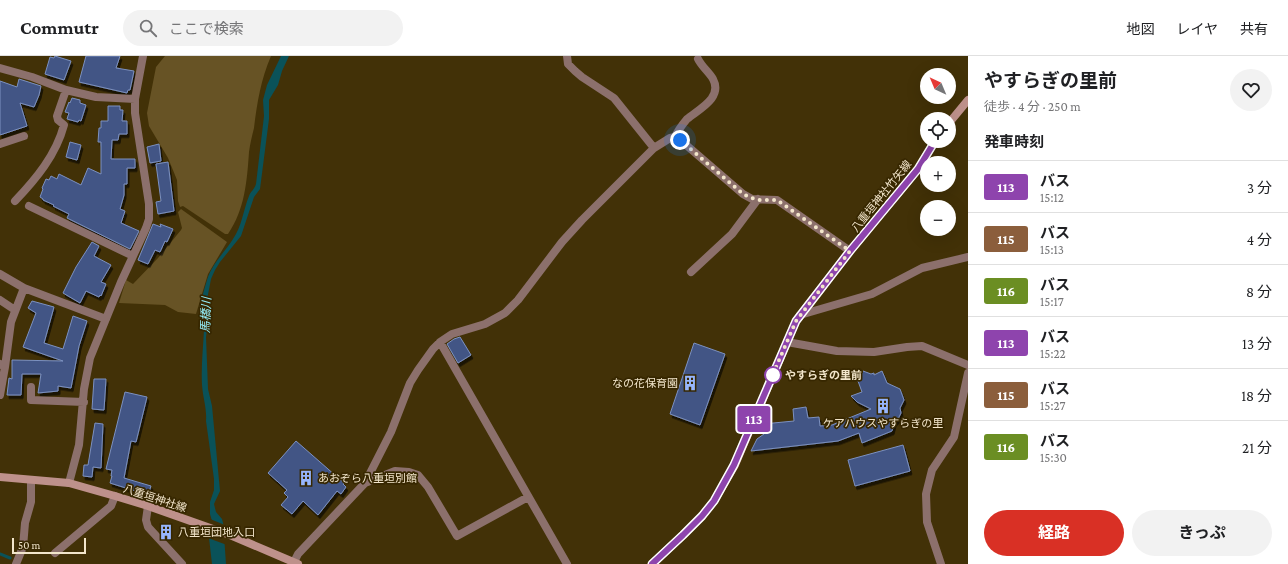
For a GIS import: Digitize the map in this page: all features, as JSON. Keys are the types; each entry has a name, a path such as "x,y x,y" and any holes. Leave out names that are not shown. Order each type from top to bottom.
{"main road":[{"path":"956,115 968,100"},
{"name":"八重垣神社竹矢線","path":"652,564 702,516 714,501 734,465 796,321 850,251 918,169 931,148"},
{"name":"八重垣神社線","path":"0,477 69,483 115,496 228,534 296,563"}],"street":[{"path":"69,483 79,445 84,389 90,358 149,219 150,210 135,113 143,56"},
{"path":"566,56 568,64 575,71 614,98 654,148"},
{"path":"296,563 298,554 365,484 391,432 414,377 426,358 440,342 452,334 485,324 505,313 518,300 562,242 582,220 654,148 674,137 680,127 711,100 716,92 716,86 713,79 698,59"},
{"path":"0,68 32,77 66,90 96,97 136,99"},
{"path":"15,201 37,177 57,146 64,125 58,120 57,116 66,90"},
{"path":"0,144 24,136"},
{"path":"674,137 678,138 743,194 758,200 777,200 850,251"},
{"path":"691,272 732,234 758,200"},
{"path":"29,206 133,256"},
{"path":"800,315 872,294 922,268 968,257"},
{"path":"0,274 24,288 106,319"},
{"path":"0,396 3,366 11,322 24,288"},
{"path":"0,300 15,310"},
{"path":"440,342 566,564"},
{"path":"787,342 836,351 874,352 922,346 968,365"},
{"path":"941,564 927,522 926,494 932,470 954,437 968,373"},
{"path":"31,387 31,400 84,402"},
{"path":"365,484 395,471 409,472 418,475 428,487 457,536 528,497"},
{"path":"16,564 23,547 25,523 31,502 32,480"},
{"path":"55,553 111,506 115,496"},
{"path":"148,506 146,520 148,527 182,564"}],"shaded area":[{"path":"165,56 271,56 262,82 258,100 249,149 242,205 228,234 225,234 183,206 180,207 178,201 177,180 168,158 149,126 147,113 156,67"},
{"path":"181,209 227,242 208,274 196,314 178,312 165,305 119,303 126,280 133,284 158,258 181,230 182,228 178,212"}],"water":[{"name":"馬橋川","path":"281,56 289,56 282,71 278,85 269,100 269,119 260,189 254,197 241,236 215,270 211,279 206,305 208,322 206,337 208,389 212,406 220,491 214,504 216,512 222,519 225,531 212,521 210,514 210,502 214,490 214,479 202,385 204,325 200,309 203,292 209,274 236,234 249,196 256,184 264,116 263,100 267,85"},
{"path":"208,529 224,535 226,564 212,564"}],"pier":[{"path":"210,519 225,525 227,531 227,545 208,538 206,529"}],"building":[{"path":"55,56 71,61 64,80 45,74 50,57 54,58"},
{"path":"86,56 120,56 116,68 134,71 130,90 128,90 127,93 79,82"},
{"path":"19,79 41,86 39,95 34,107 20,103 27,126 0,135 0,81 17,87"},
{"path":"72,98 80,100 80,103 86,105 81,121 79,120 78,122 67,119 69,113 65,112"},
{"path":"108,106 120,106 120,110 123,110 122,121 127,121 127,134 119,134 118,140 112,140 111,159 135,159 135,168 127,168 127,184 124,184 124,195 120,209 125,211 121,223 139,231 130,249 67,218 69,214 40,197 46,179 49,180 51,176 57,179 59,174 81,185 88,168 101,174 101,142 98,142 99,128 101,128 101,121 108,121"},
{"path":"70,142 81,145 77,160 66,157"},
{"path":"159,144 161,161 150,163 147,147"},
{"path":"168,162 174,211 158,214 156,202 161,201 156,164"},
{"path":"153,224 161,227 160,224 173,229 160,252 155,250 148,264 138,260"},
{"path":"92,242 99,246 94,256 111,265 101,282 106,284 101,296 100,295 99,297 86,291 80,303 63,293 76,267"},
{"path":"32,301 54,307 44,343 63,349 73,316 87,321 79,346 71,388 58,386 58,391 38,393 41,374 22,374 21,395 7,395 9,378 12,379 12,360 63,361 23,347 36,313 28,308"},
{"path":"460,337 471,355 458,363 447,344"},
{"name":"なの花保育園","path":"694,343 725,354 700,425 670,414"},
{"path":"863,371 871,374 874,373 874,375 882,371 887,383 900,389 904,400 900,408 901,413 894,423 892,431 862,443 859,433 838,441 751,451 757,439 764,434 763,424 794,421 793,409 806,407 808,418 819,417 820,426 832,425 871,409 857,402 851,396 862,392 858,381"},
{"path":"94,379 106,379 104,410 92,409"},
{"path":"125,392 147,397 136,442 131,441 124,478 151,486 148,495 110,483 112,470 106,469"},
{"path":"95,423 103,424 101,468 93,467 92,477 83,476 84,465 88,465"},
{"name":"あおぞら八重垣別館","path":"296,441 344,483 343,484 346,487 341,494 337,491 318,515 303,501 292,514 281,505 288,497 284,493 287,490 268,473"},
{"path":"903,445 910,471 855,486 848,460"}],"waterway":[{"path":"0,554 10,558"}],"bus line":[{"name":"113","path":"652,564 702,516 714,501 734,465 796,321 806,306 850,251 918,169 931,148"}],"place":[{"name":"やすらぎの里前","path":"773,375"},
{"name":"なの花保育園","path":"690,383"},
{"name":"ケアハウスやすらぎの里","path":"883,406"},
{"name":"あおぞら八重垣別館","path":"306,478"},
{"name":"八重垣団地入口","path":"166,532"}],"route":[{"path":"680,140 743,194 758,200 777,200 850,251 806,306 796,321 770,381 773,375"}]}
